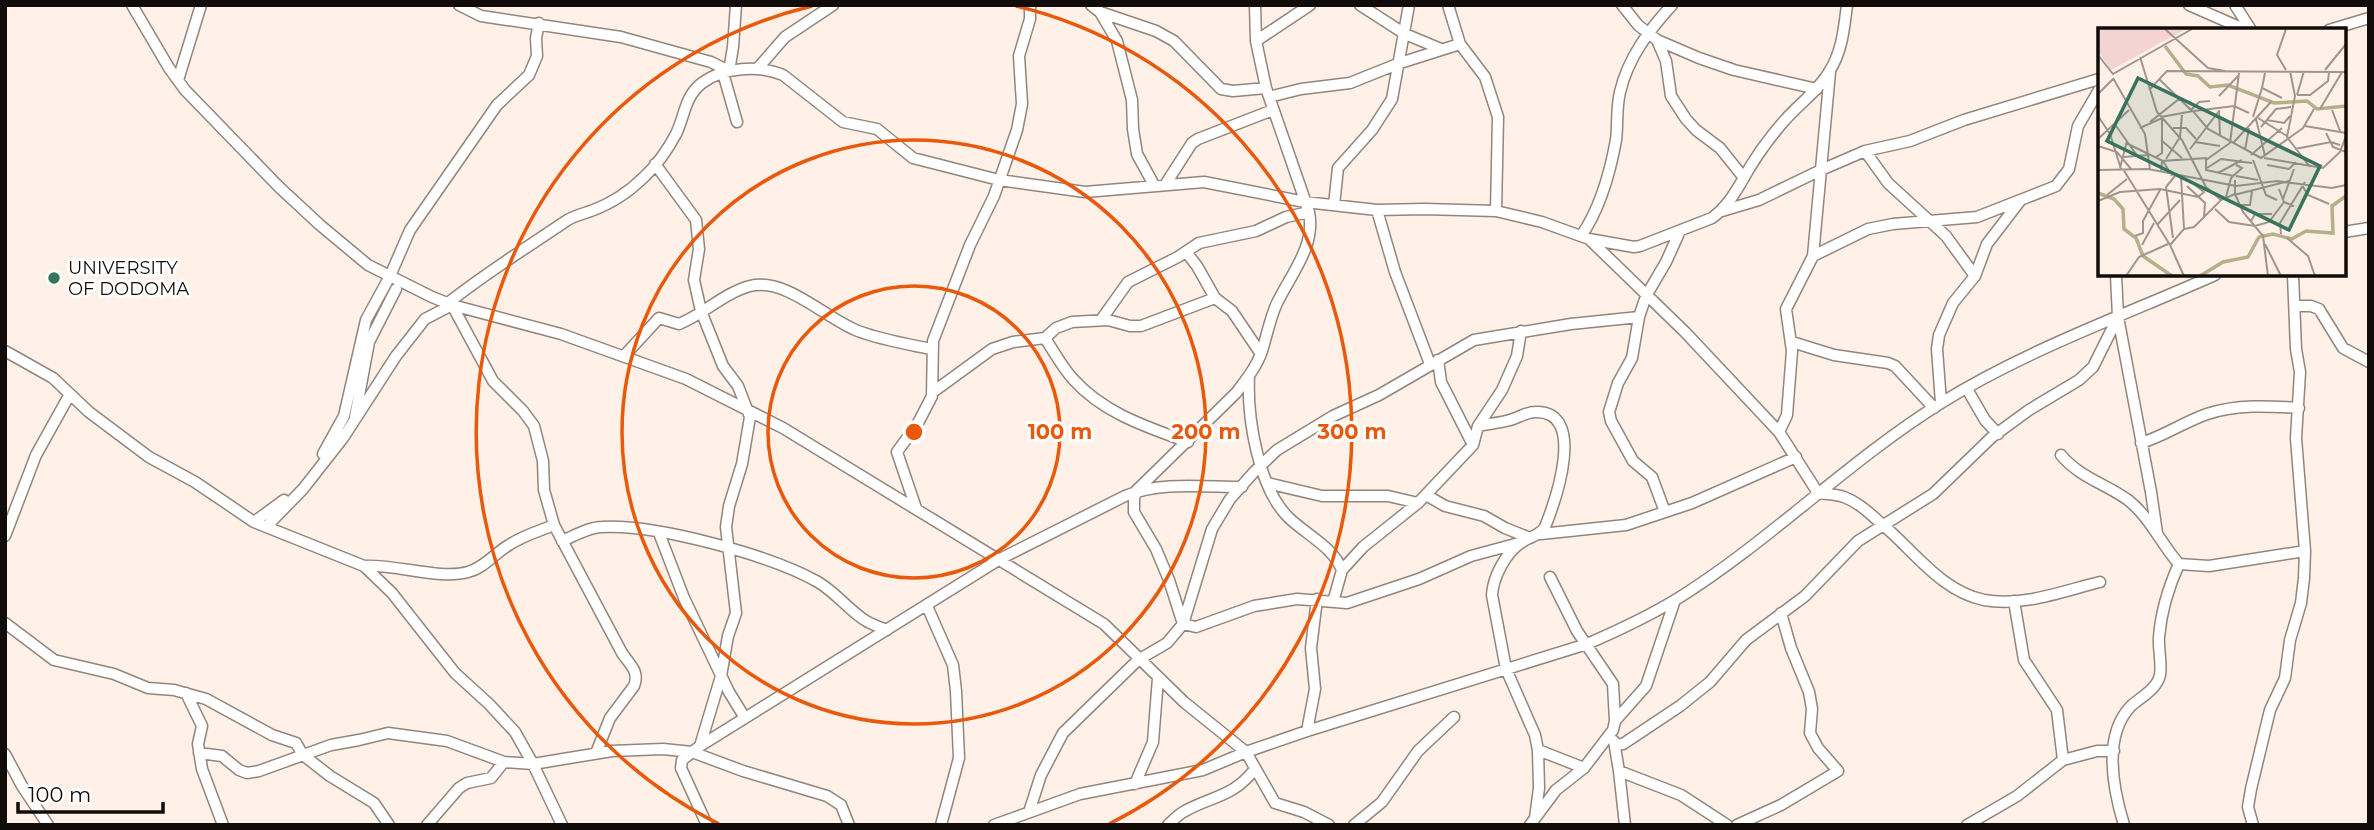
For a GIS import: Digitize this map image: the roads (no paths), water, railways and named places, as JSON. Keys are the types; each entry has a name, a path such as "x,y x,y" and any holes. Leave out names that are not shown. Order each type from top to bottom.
{"street":[{"path":"132,5 178,80 279,187 360,258 390,276 450,304 561,334 624,356 686,379 746,408 1094,617 1158,678 1246,752 1275,803 1329,825"},
{"path":"178,80 201,5"},
{"path":"459,5 481,16 621,37 711,62 726,72"},
{"path":"736,5 733,47 726,72 737,122"},
{"path":"757,69 785,37 833,5"},
{"path":"916,508 897,452 927,409 933,392 932,349 970,245 994,196 1020,118 1022,104 1019,56 1030,19 1030,5"},
{"path":"707,825 681,768 682,760 1000,559 1136,491 1236,393 1249,375 1261,354 1273,314 1304,253 1310,225 1307,207 1268,92 1256,41 1255,5"},
{"path":"1256,41 1310,5"},
{"path":"1360,5 1405,34 1441,50"},
{"path":"1334,205 1338,169 1385,113 1392,99 1409,5"},
{"path":"1448,5 1460,44 1485,77 1498,117 1496,211"},
{"path":"1622,5 1633,20 1657,40 1726,67 1817,89"},
{"path":"1585,237 1609,169 1616,138 1618,98 1622,83 1639,47 1672,5"},
{"path":"1722,211 1776,131 1817,89 1830,71 1843,37 1847,5"},
{"path":"2189,5 2244,28"},
{"path":"2235,5 2248,28"},
{"path":"1096,9 1117,41 1132,100 1137,154 1160,185"},
{"path":"1096,9 1174,41 1221,89 1233,91 1268,92 1350,83 1400,63 1460,44"},
{"path":"2336,28 2369,18"},
{"path":"254,522 279,505 297,486 318,462 339,428 351,397 366,320 390,276 410,230 497,105 530,75 537,56 539,23"},
{"path":"1657,40 1666,61 1671,96 1696,130 1720,148 1744,178"},
{"path":"266,527 303,489 354,422 396,356 425,319 450,304 501,262 564,222 620,197 645,177 674,138 683,108 694,90 702,83 726,72 757,69 783,75 843,122 877,129 913,158 999,180 1085,192 1204,182 1307,207 1334,205 1377,210 1496,211 1542,222 1585,237 1634,247 1680,231 1722,211 1759,200 1865,151 1910,141 1964,120 2098,79"},
{"path":"1779,432 1787,415 1792,342 1787,309 1813,256 1830,71"},
{"path":"1813,256 1868,229 1978,217 2056,186 2066,174 2078,126 2098,92"},
{"path":"1160,185 1198,139 1273,110"},
{"path":"1865,151 1891,186 1946,236 1975,276"},
{"path":"655,164 696,220 699,249 694,274 701,311 723,366 738,386 750,416 742,464 729,506 726,527 737,609 728,636 721,676 696,749"},
{"path":"1938,406 1939,335 1953,303 1975,276 1987,244 2020,201"},
{"path":"1101,320 1128,282 1208,239 1256,231 1307,207"},
{"path":"1377,210 1395,272 1441,382 1473,445"},
{"path":"2346,232 2369,228"},
{"path":"1665,512 1652,477 1633,461 1609,416 1618,383 1632,358 1639,317 1646,296 1667,262 1680,231"},
{"path":"1585,237 1721,369 1779,432 1818,493"},
{"path":"1186,252 1197,265 1215,298 1236,315 1261,354"},
{"path":"2116,276 2118,317 2157,534"},
{"path":"994,825 1080,794 1203,770 1246,752 1587,644 1675,600 1747,550 1818,493 1938,406 1996,372 2213,276"},
{"path":"2253,825 2248,807 2270,710 2285,678 2290,640 2301,603 2305,551 2296,438 2300,372 2292,276"},
{"path":"624,356 656,320 662,317 679,324 742,289 766,284 792,293 845,326 879,339 932,349"},
{"path":"354,422 369,342 396,289"},
{"path":"933,392 992,349 1013,342 1045,338 1056,328 1066,324 1101,320 1140,326 1215,298"},
{"path":"450,304 493,381 534,426 542,461 544,490 554,525 622,653 633,666 636,676 634,686 606,725 596,753"},
{"path":"2295,306 2319,309 2339,344 2347,352 2369,362"},
{"path":"1029,812 1041,775 1058,739 1138,660 1167,643 1183,624 1212,529 1224,508 1250,476 1277,450 1312,427 1379,394 1474,340 1521,331 1639,317"},
{"path":"1615,745 1623,744 1692,697 1716,676 1746,640 1815,586 1852,546 1933,494 1997,434 2029,410 2079,380 2098,358 2118,317"},
{"path":"1333,602 1342,570 1363,547 1422,499 1473,445 1478,426 1502,390 1517,356 1521,331"},
{"path":"1045,338 1074,380 1106,407 1121,416 1188,442"},
{"path":"1792,342 1834,355 1895,366 1938,406"},
{"path":"5,351 53,378 89,412 149,457 195,482 254,522 364,566 397,566 444,573 467,572 510,544 554,525"},
{"path":"1249,375 1248,412 1260,466 1268,483 1283,511 1333,554 1342,570"},
{"path":"1967,389 1985,420 1997,434"},
{"path":"5,536 36,455 70,394"},
{"path":"2141,443 2208,414 2225,410 2251,406 2299,408"},
{"path":"1478,426 1509,421 1535,412 1555,418 1561,426 1564,466 1547,522 1535,536"},
{"path":"2061,455 2068,464 2087,477 2130,502 2179,564 2209,566 2305,551"},
{"path":"1183,624 1196,627 1254,606 1297,599 1347,603 1389,591 1459,560 1535,536 1619,526 1665,512 1692,503 1796,457"},
{"path":"1250,476 1322,496 1422,499 1484,516 1505,528 1535,536"},
{"path":"1136,491 1179,486 1242,487"},
{"path":"1136,491 1134,512 1156,549 1183,624"},
{"path":"1818,493 1852,500 1902,540 1933,573 1948,584 1985,600 2014,601 2100,582"},
{"path":"562,541 599,527 659,533 730,548 805,575 825,587 864,621 887,630"},
{"path":"659,533 684,598 721,676 745,718"},
{"path":"1519,543 1496,574 1492,596 1506,669 1535,735 1538,750 1539,788 1533,821"},
{"path":"2124,825 2115,787 2114,751 2119,721 2152,688 2160,674 2161,626 2179,564"},
{"path":"364,566 392,593 455,673 498,713 523,744 562,825"},
{"path":"1550,577 1565,609 1613,684 1615,745 1625,825"},
{"path":"1307,732 1315,689 1311,648 1317,599"},
{"path":"1533,821 1556,790 1584,768 1646,686 1675,600"},
{"path":"2014,601 2024,660 2057,710 2063,760"},
{"path":"927,606 953,665 956,691 958,758 941,825"},
{"path":"1737,825 1781,805 1838,771 1818,748 1810,733 1812,709 1809,692 1781,613"},
{"path":"5,623 54,660 106,672 148,688 186,693 206,699 272,735 296,743 303,755 330,776 374,803 389,825"},
{"path":"1135,784 1153,741 1158,678"},
{"path":"186,693 202,726 199,753 203,776 223,825"},
{"path":"1354,825 1382,802 1418,751 1454,717"},
{"path":"199,753 222,756 239,771 247,773 260,771 331,745 388,733 447,741 504,762 533,764 596,753 696,749 743,771 827,796 841,806 849,825"},
{"path":"1538,750 1584,768"},
{"path":"1967,825 2017,796 2063,760 2097,751 2114,751"},
{"path":"5,754 48,825"},
{"path":"427,825 459,788 467,783 491,778 504,762"},
{"path":"1168,825 1184,811 1223,797 1236,789 1255,769"},
{"path":"1619,771 1681,794 1727,825"}],"place":[{"name":"UNIVERSITY OF DODOMA","path":"54,278"}]}
